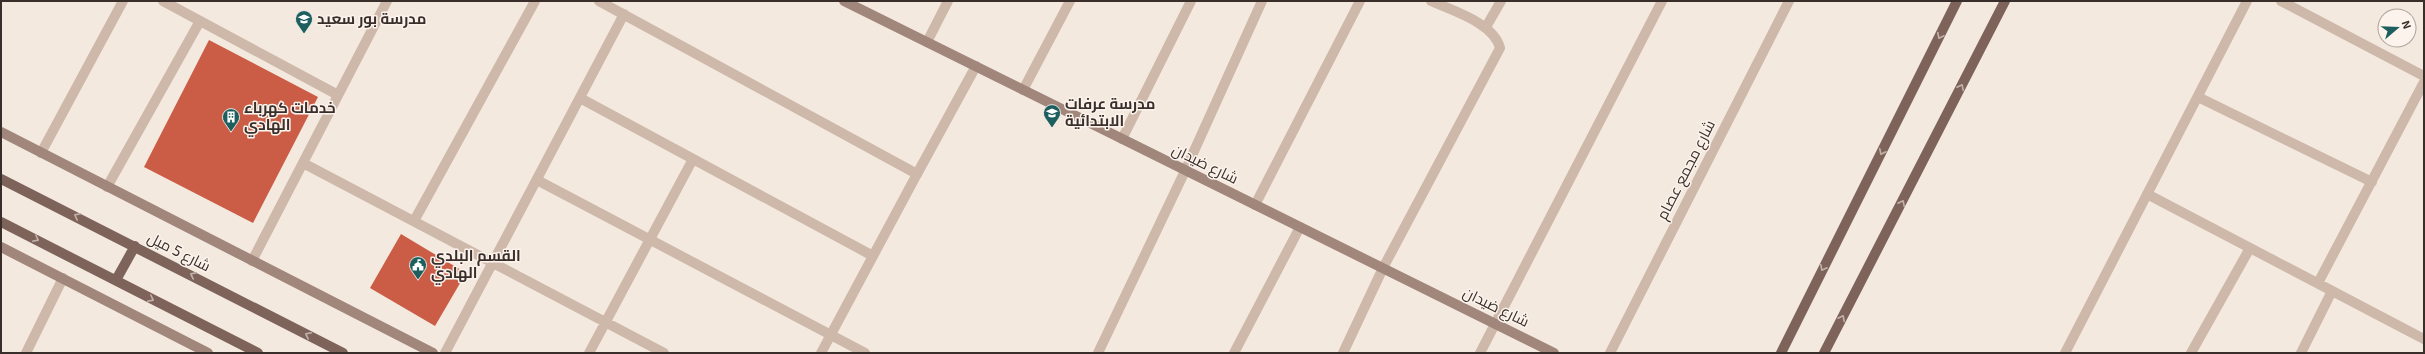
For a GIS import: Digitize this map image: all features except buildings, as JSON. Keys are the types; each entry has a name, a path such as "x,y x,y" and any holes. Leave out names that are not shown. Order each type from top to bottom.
{"main road":[{"path":"1781,353 1957,1"},
{"path":"1824,353 2005,1"},
{"name":"شارع 5 ميل","path":"1,179 343,353"},
{"path":"1,222 258,353"},
{"path":"116,280 135,246"}],"street":[{"path":"41,153 123,1"},
{"path":"163,1 338,95"},
{"path":"252,261 387,1"},
{"path":"414,221 535,1"},
{"path":"599,1 917,174"},
{"name":"شارع ضيدان","path":"844,1 1554,353"},
{"path":"927,42 948,1"},
{"path":"1024,90 1070,1"},
{"path":"1122,139 1191,1"},
{"path":"1098,353 1186,171 1262,1"},
{"path":"1255,205 1360,1"},
{"path":"1343,353 1383,268 1500,48 1497,39 1486,28 1431,1"},
{"path":"1486,28 1501,1"},
{"path":"1480,353 1662,1"},
{"name":"شارع مجمع عصام","path":"1610,353 1789,1"},
{"path":"2066,353 2247,1"},
{"path":"2281,1 2424,76"},
{"path":"445,353 624,14"},
{"path":"107,187 200,21"},
{"path":"821,353 976,66"},
{"path":"2318,284 2424,82"},
{"path":"2198,97 2372,182"},
{"path":"580,98 873,256"},
{"path":"1,132 432,353"},
{"path":"589,353 693,159"},
{"path":"303,163 664,353"},
{"path":"537,180 865,353"},
{"path":"2147,194 2424,339"},
{"path":"1234,353 1300,227"},
{"path":"1,247 208,353"},
{"path":"2191,353 2250,248"},
{"path":"26,353 62,278"},
{"path":"2300,353 2332,291"}],"place":[{"name":"مدرسة بور سعيد","path":"304,34"},
{"name":"مدرسة عرفات الابتدائية","path":"1052,128"},
{"name":"خدمات كهرباء الهادي","path":"231,132"},
{"name":"القسم البلدي الهادي","path":"418,280"}]}
